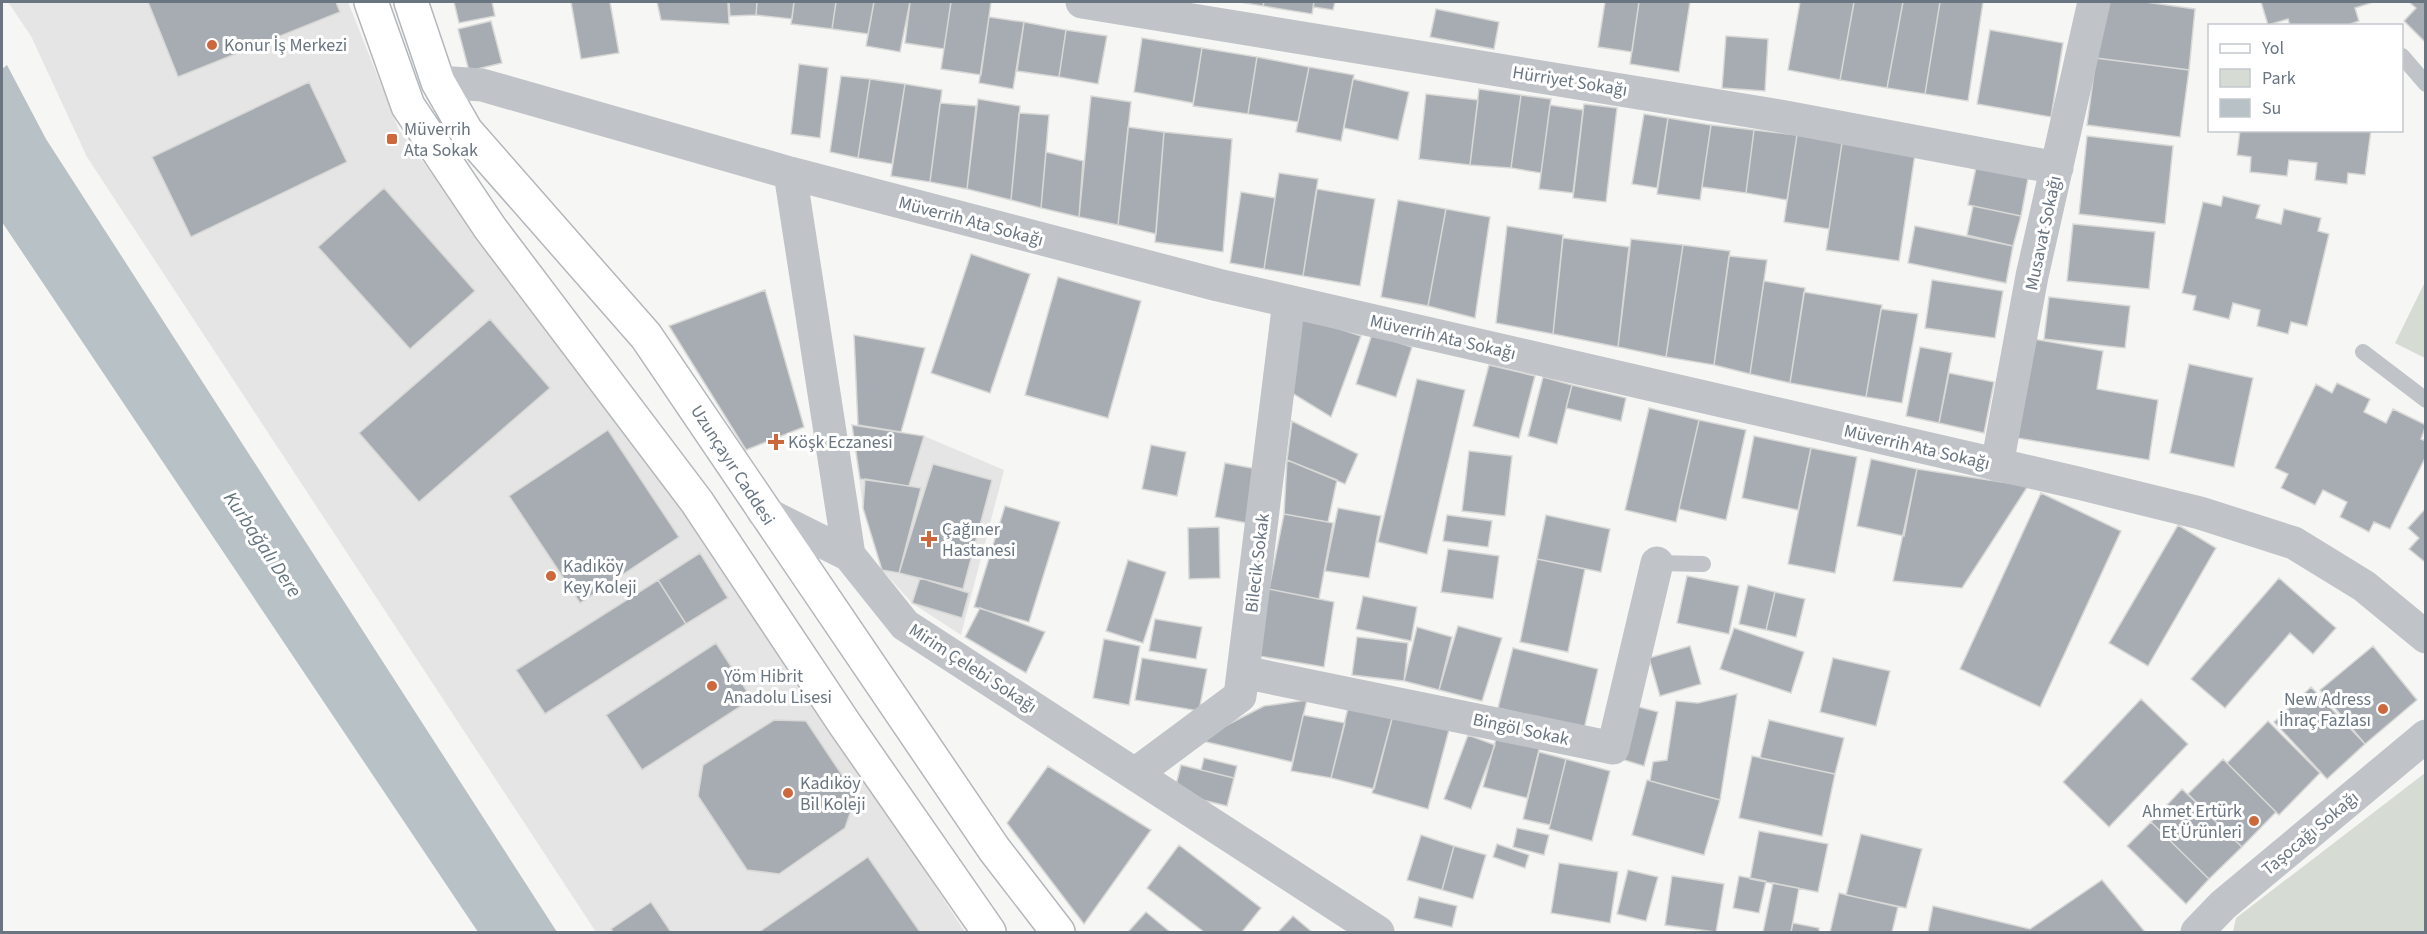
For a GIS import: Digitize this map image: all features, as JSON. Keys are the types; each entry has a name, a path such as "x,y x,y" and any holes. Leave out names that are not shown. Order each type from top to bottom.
{"main road":[{"path":"371,2 408,106 490,228 697,502 844,723 989,933"},
{"name":"Uzunçayır Caddesi","path":"411,2 438,82 466,131 646,336 763,512 994,849 1058,933"}],"street":[{"name":"Hürriyet Sokağı","path":"1082,2 1780,116 2057,168"},
{"name":"Musavat Sokağı","path":"1997,465 2032,276 2094,2"},
{"name":"Müverrih Ata Sokağı","path":"438,82 482,85 790,173 1289,301 2200,513 2294,543 2364,586 2426,637"},
{"path":"790,173 849,555"},
{"name":"Bilecik Sokak","path":"1136,774 1240,696 1289,301"},
{"path":"763,512 849,555"},
{"name":"Mirim Çelebi Sokağı","path":"849,555 905,624 1378,933"},
{"name":"Bingöl Sokak","path":"1243,672 1613,748 1657,563"},
{"name":"Taşocağı Sokağı","path":"2197,933 2223,905 2426,736"}],"lane":[{"path":"2403,57 2426,84"},
{"path":"2363,352 2426,400"},
{"path":"1657,563 1703,564"}],"shaded area":[{"path":"8,2 348,2 399,130 616,418 691,512 965,932 596,932 87,157 31,36"},
{"name":"Çağıner Hastanesi","path":"852,425 924,436 1004,470 961,635 912,603 882,570 863,508"}],"green space":[{"path":"2425,282 2425,358 2395,343"},
{"path":"2425,773 2425,932 2233,932 2236,918"}],"water":[{"name":"Kurbağalı Dere","path":"7,65 46,139 557,932 478,932 2,222 2,69"}],"building":[{"name":"Konur İş Merkezi","path":"148,2 336,2 340,12 178,77"},
{"path":"454,2 492,2 495,16 459,23"},
{"path":"571,2 610,2 619,53 581,59"},
{"path":"657,2 728,2 729,24 661,20"},
{"path":"729,2 757,2 756,15 730,16"},
{"path":"757,2 794,2 792,19 756,15"},
{"path":"794,2 836,2 832,29 791,24"},
{"path":"836,2 874,2 868,34 832,29"},
{"path":"874,2 910,2 900,52 866,46"},
{"path":"910,2 951,2 944,49 905,43"},
{"path":"951,2 991,2 981,75 941,69"},
{"path":"1239,2 1264,2 1263,6"},
{"path":"1264,2 1314,2 1312,14 1263,6"},
{"path":"1314,2 1335,2 1333,10 1313,7"},
{"path":"1605,2 1639,2 1632,52 1598,47"},
{"path":"1639,2 1690,2 1679,72 1630,64"},
{"path":"1800,2 1854,2 1840,80 1788,70"},
{"path":"1854,2 1903,2 1887,88 1840,80"},
{"path":"1903,2 1940,2 1925,94 1887,88"},
{"path":"1940,2 1983,2 1968,101 1925,94"},
{"path":"2104,2 2145,2 2195,9 2189,70 2096,58"},
{"path":"2261,2 2371,2 2355,8 2359,21 2351,24 2289,24 2288,19 2268,24"},
{"path":"2409,2 2426,2 2426,43 2404,21 2416,8"},
{"path":"1436,9 1499,22 1494,49 1430,37"},
{"path":"989,17 1024,22 1013,89 979,83"},
{"path":"491,21 502,63 469,71 458,29"},
{"path":"1024,22 1066,30 1059,77 1017,71"},
{"path":"1066,30 1107,36 1098,84 1059,77"},
{"path":"1990,30 2063,43 2051,117 1977,104"},
{"path":"1726,36 1768,39 1765,91 1722,88"},
{"path":"1142,38 1202,48 1193,103 1134,92"},
{"path":"1202,48 1257,57 1248,114 1193,106"},
{"path":"1257,57 1309,67 1298,122 1248,114"},
{"path":"2096,58 2189,70 2180,137 2087,125"},
{"path":"799,64 828,68 820,138 791,134"},
{"path":"1309,67 1354,75 1341,141 1296,132"},
{"path":"841,76 870,79 858,158 830,152"},
{"path":"870,79 905,84 892,164 858,158"},
{"path":"1353,79 1409,92 1398,140 1344,128"},
{"path":"309,82 347,162 191,237 152,157"},
{"path":"905,84 942,90 930,182 891,176"},
{"path":"1479,89 1521,95 1511,168 1470,165"},
{"path":"1426,94 1478,100 1470,165 1419,159"},
{"path":"1521,95 1551,99 1541,173 1511,168"},
{"path":"1091,96 1131,102 1118,225 1079,217"},
{"path":"978,99 1020,106 1011,200 967,189"},
{"path":"940,103 976,106 967,189 930,182"},
{"path":"1584,104 1617,108 1606,202 1573,198"},
{"path":"1550,105 1583,110 1573,193 1539,189"},
{"path":"1019,113 1049,115 1041,208 1011,200"},
{"path":"1644,114 1668,118 1657,188 1632,184"},
{"path":"1668,118 1711,125 1700,200 1657,194"},
{"path":"1711,125 1754,130 1746,193 1702,187"},
{"path":"1128,127 1164,132 1156,234 1118,225"},
{"path":"1754,130 1797,135 1787,200 1746,193"},
{"path":"1164,132 1232,139 1223,252 1155,242"},
{"path":"2240,132 2371,132 2365,175 2348,173 2347,184 2315,180 2317,163 2289,160 2287,176 2250,172 2251,157 2237,155"},
{"path":"1797,135 1842,143 1829,229 1784,222"},
{"path":"2087,136 2173,146 2165,224 2079,214"},
{"path":"1842,143 1915,154 1899,261 1826,250"},
{"path":"1046,152 1083,161 1079,217 1041,208"},
{"path":"1977,163 2029,173 2021,216 1968,205"},
{"path":"1279,173 1318,179 1303,276 1264,269"},
{"path":"384,188 475,291 410,349 318,247"},
{"path":"1317,189 1375,199 1360,286 1303,276"},
{"path":"1241,192 1275,198 1264,269 1230,263"},
{"path":"2223,196 2260,205 2256,218 2281,224 2284,209 2321,218 2318,231 2329,234 2307,326 2291,322 2288,334 2257,326 2260,310 2233,303 2229,319 2193,310 2196,296 2182,293 2203,202 2221,206"},
{"path":"1398,200 1446,209 1428,306 1381,297"},
{"path":"1973,206 2021,216 2013,246 1967,235"},
{"path":"1446,209 1490,217 1475,318 1428,306"},
{"path":"2073,224 2155,232 2149,289 2067,281"},
{"path":"1507,226 1563,235 1553,334 1496,323"},
{"path":"1915,226 2013,246 2006,283 1908,263"},
{"path":"1563,238 1629,247 1618,347 1553,334"},
{"path":"1631,239 1683,245 1666,357 1618,347"},
{"path":"1683,245 1730,251 1714,365 1666,357"},
{"path":"971,254 1030,274 990,393 931,373"},
{"path":"1729,256 1767,260 1750,374 1714,365"},
{"path":"1058,277 1141,301 1108,418 1025,395"},
{"path":"1932,280 2003,291 1995,338 1925,328"},
{"path":"1764,281 1805,288 1790,383 1750,374"},
{"path":"765,290 804,427 746,450 669,326"},
{"path":"1804,292 1882,305 1866,397 1790,383"},
{"path":"2049,297 2130,306 2125,348 2044,339"},
{"path":"1881,309 1918,314 1902,403 1866,397"},
{"path":"1300,316 1361,336 1331,417 1287,390"},
{"path":"490,319 550,388 419,502 359,433"},
{"path":"1372,334 1412,347 1396,397 1356,384"},
{"path":"854,335 925,348 901,432 858,425"},
{"path":"2027,338 2103,351 2097,389 2158,400 2149,460 2011,437"},
{"path":"1920,347 1952,353 1939,423 1906,416"},
{"path":"2189,364 2253,378 2234,467 2170,453"},
{"path":"1489,365 1535,376 1519,438 1473,426"},
{"path":"1949,373 1994,382 1984,433 1939,423"},
{"path":"1543,377 1572,385 1557,444 1528,436"},
{"path":"1417,379 1465,390 1427,554 1378,542"},
{"path":"2337,383 2370,399 2364,412 2386,423 2393,409 2426,425 2421,439 2426,441 2426,456 2390,529 2374,522 2369,532 2340,517 2347,502 2323,490 2315,505 2281,488 2288,474 2275,468 2316,384 2332,393"},
{"path":"1572,385 1626,398 1621,421 1566,408"},
{"path":"1649,408 1699,420 1676,522 1625,510"},
{"path":"1699,420 1746,430 1726,520 1679,509"},
{"path":"1292,421 1358,454 1345,484 1287,460"},
{"path":"852,425 924,436 909,486 860,479"},
{"path":"608,430 679,537 580,603 509,496"},
{"path":"1754,436 1811,448 1798,510 1742,498"},
{"path":"1151,445 1186,452 1177,496 1142,489"},
{"path":"1811,448 1857,457 1835,573 1788,564"},
{"path":"1469,451 1512,456 1505,516 1462,511"},
{"path":"1871,459 1917,469 1904,536 1857,526"},
{"path":"1287,460 1337,480 1328,522 1284,514"},
{"path":"1225,463 1257,469 1247,523 1215,517"},
{"path":"933,464 992,480 963,589 899,573"},
{"path":"1917,469 2028,486 1962,588 1893,581"},
{"path":"865,479 921,488 899,573 882,570 863,508"},
{"path":"2041,493 2121,531 2040,707 1960,669"},
{"path":"1005,506 1060,522 1029,622 974,607"},
{"path":"1338,508 1381,516 1369,578 1325,571"},
{"path":"2426,508 2426,563 2409,549 2419,538 2408,528"},
{"path":"1284,514 1333,523 1319,599 1269,589"},
{"path":"1447,515 1492,521 1488,547 1443,541"},
{"path":"1546,515 1610,529 1601,572 1537,559"},
{"path":"2178,525 2216,548 2148,666 2109,643"},
{"path":"1219,527 1220,578 1189,579 1188,528"},
{"path":"1448,549 1499,556 1493,599 1441,592"},
{"path":"700,553 728,598 686,624 658,580"},
{"path":"1537,559 1585,569 1568,652 1520,642"},
{"path":"1128,560 1166,572 1143,643 1106,631"},
{"path":"1687,576 1739,586 1729,634 1677,623"},
{"path":"920,578 969,593 962,618 912,603"},
{"path":"2279,578 2336,628 2313,654 2290,633 2225,708 2191,679"},
{"path":"658,580 686,624 545,714 516,670"},
{"path":"1748,585 1775,592 1766,630 1739,624"},
{"path":"1269,589 1334,602 1324,667 1259,656"},
{"path":"1775,592 1805,599 1796,637 1766,630"},
{"path":"1363,596 1417,607 1411,641 1356,629"},
{"path":"980,608 1045,632 1026,673 965,637"},
{"path":"1155,619 1202,627 1196,659 1149,651"},
{"path":"1458,626 1502,638 1482,701 1439,690"},
{"path":"1417,627 1452,637 1439,690 1404,681"},
{"path":"1734,628 1804,652 1791,693 1720,669"},
{"path":"1357,637 1408,643 1404,681 1352,675"},
{"path":"1104,639 1140,646 1129,705 1093,698"},
{"path":"716,643 752,699 642,770 606,715"},
{"path":"1690,646 1701,684 1660,696 1649,658"},
{"path":"2373,646 2417,700 2365,744 2320,690"},
{"path":"1513,648 1598,669 1584,729 1498,708"},
{"path":"1142,658 1207,669 1199,711 1135,700"},
{"path":"1833,658 1890,671 1876,726 1820,712"},
{"path":"2311,687 2365,744 2327,779 2274,722"},
{"path":"1737,694 1720,800 1650,781 1653,762 1667,760 1676,701 1698,703"},
{"path":"2141,699 2188,744 2109,827 2063,782"},
{"path":"1307,700 1292,762 1198,740 1264,706"},
{"path":"1349,704 1393,715 1374,789 1331,778"},
{"path":"1635,706 1658,712 1644,766 1621,759"},
{"path":"1303,715 1345,723 1331,778 1291,771"},
{"path":"1393,715 1449,730 1428,809 1372,793"},
{"path":"774,720 806,721 856,796 845,828 779,874 747,870 698,796 703,765"},
{"path":"1769,720 1844,738 1835,774 1760,758"},
{"path":"2268,721 2320,773 2279,815 2227,763"},
{"path":"1468,735 1495,745 1471,809 1444,799"},
{"path":"1497,735 1540,746 1527,798 1483,787"},
{"path":"1539,752 1566,759 1550,825 1523,819"},
{"path":"1752,756 1835,774 1822,836 1739,818"},
{"path":"1204,758 1237,766 1234,778 1201,770"},
{"path":"1566,759 1610,771 1592,841 1549,829"},
{"path":"2223,759 2276,812 2242,847 2188,794"},
{"path":"1181,765 1234,778 1227,806 1174,793"},
{"path":"1048,766 1151,830 1084,924 1007,823"},
{"path":"1647,780 1720,800 1704,855 1632,835"},
{"path":"2182,789 2242,847 2209,879 2151,822"},
{"path":"2151,822 2209,879 2186,904 2127,846"},
{"path":"1517,828 1549,835 1544,855 1513,847"},
{"path":"1759,831 1828,844 1818,892 1750,879"},
{"path":"1861,834 1922,849 1906,908 1846,895"},
{"path":"1421,835 1454,846 1442,890 1407,880"},
{"path":"1497,844 1529,855 1525,868 1493,857"},
{"path":"1179,845 1261,908 1242,932 1204,932 1147,888"},
{"path":"1454,846 1486,855 1473,899 1442,890"},
{"path":"868,857 920,932 759,932"},
{"path":"1559,863 1618,872 1610,923 1551,913"},
{"path":"1628,870 1658,877 1646,921 1617,914"},
{"path":"1672,876 1724,884 1716,932 1665,925"},
{"path":"1739,876 1766,881 1759,913 1733,908"},
{"path":"2102,880 2145,932 1928,932 1933,906 2030,929"},
{"path":"1773,883 1799,888 1791,932 1763,932"},
{"path":"1839,893 1898,907 1892,932 1830,932"},
{"path":"1419,897 1457,906 1452,927 1414,918"},
{"path":"651,902 671,932 613,932 611,929"},
{"path":"1146,912 1170,932 1128,932"},
{"path":"1293,916 1312,932 1278,932"},
{"path":"1793,923 1819,928 1819,932 1791,932"}],"place":[{"name":"Konur İş Merkezi","path":"212,45"},
{"name":"Müverrih Ata Sokak","path":"392,139"},
{"name":"Köşk Eczanesi","path":"776,442"},
{"name":"Çağıner Hastanesi","path":"929,539"},
{"name":"Kadıköy Key Koleji","path":"551,576"},
{"name":"Yöm Hibrit Anadolu Lisesi","path":"712,686"},
{"name":"New Adress İhraç Fazlası","path":"2383,709"},
{"name":"Kadıköy Bil Koleji","path":"788,793"},
{"name":"Ahmet Ertürk Et Ürünleri","path":"2254,821"}]}
